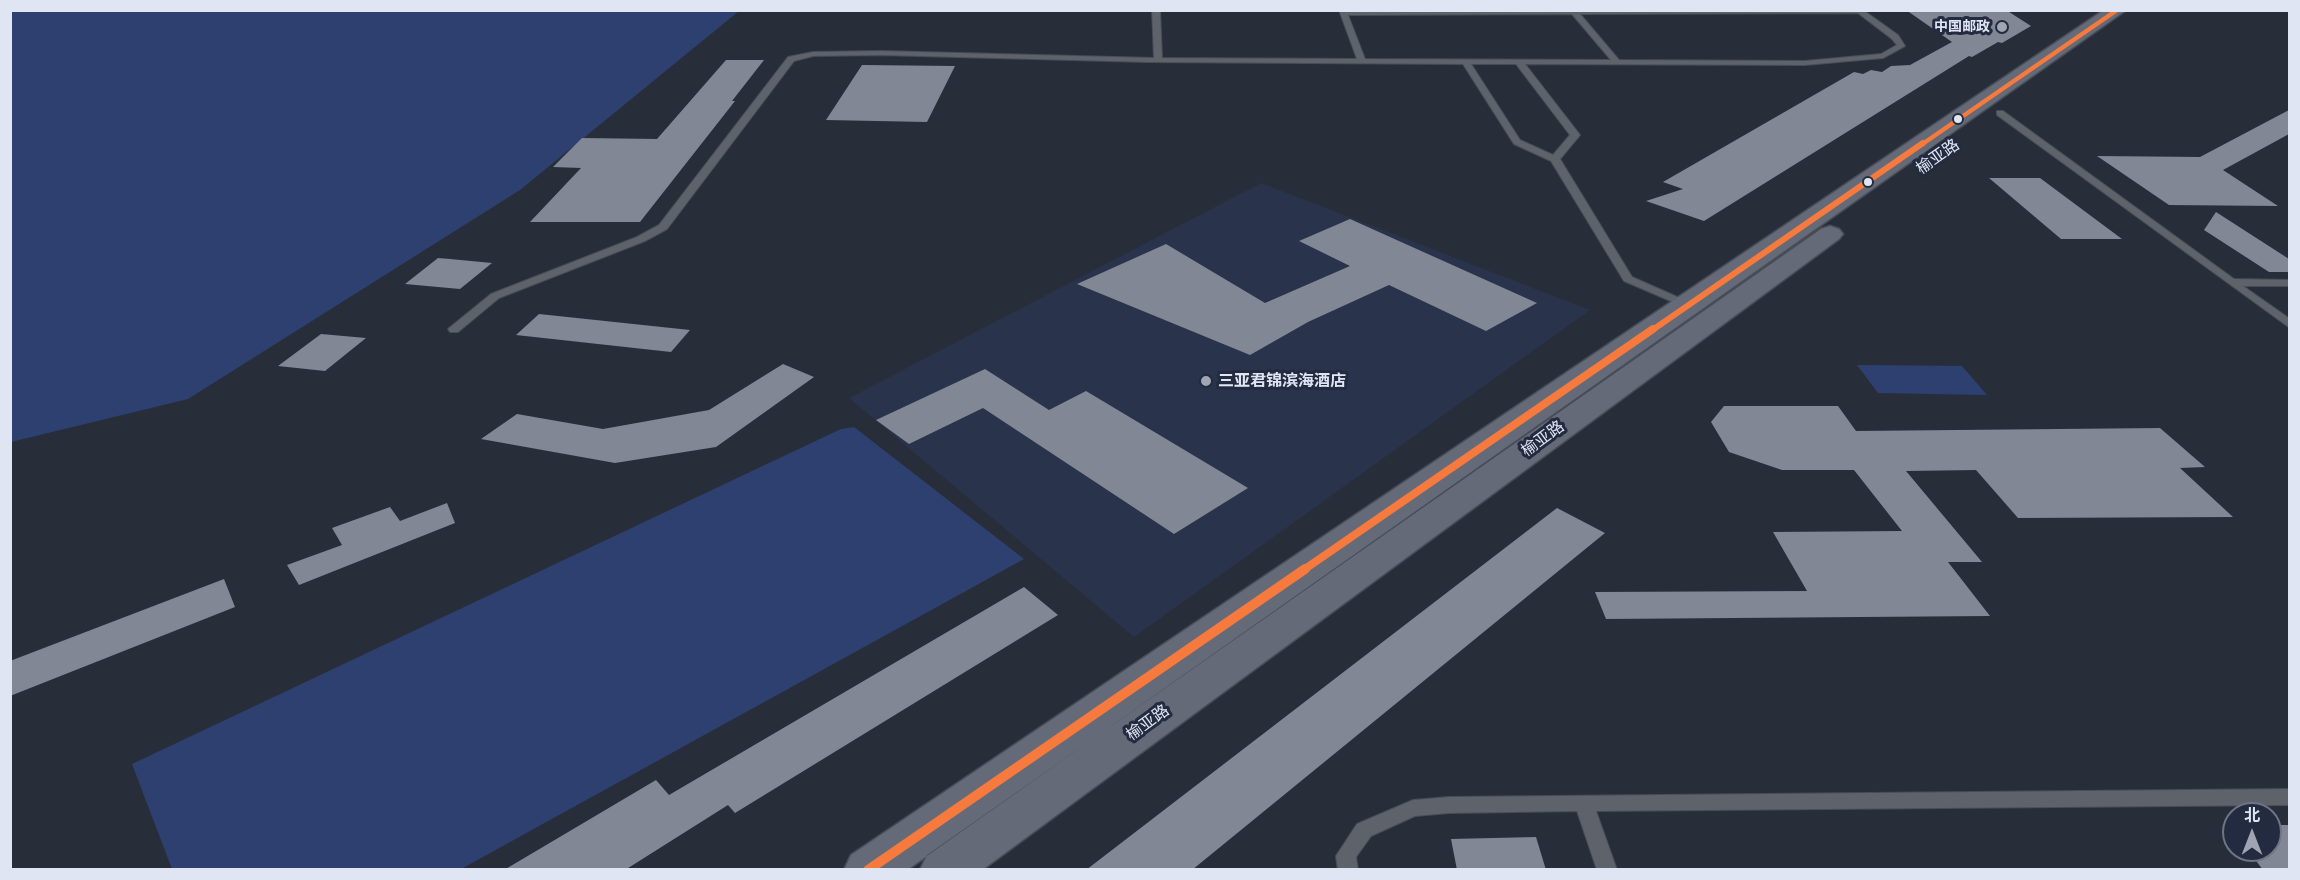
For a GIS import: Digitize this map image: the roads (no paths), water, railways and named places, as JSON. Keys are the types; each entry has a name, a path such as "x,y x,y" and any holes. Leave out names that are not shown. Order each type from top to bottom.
{"highway":[{"name":"榆亚路","path":"944,870 2000,113 2125,14"},
{"name":"榆亚路","path":"868,870 1687,305 2125,14"}],"lane":[{"path":"1156,10 1158,60"},
{"path":"1573,11 1617,62"},
{"path":"454,329 495,296 641,239 663,227 791,59 813,54 881,53 1158,60 1805,63 1883,56 1901,46 1894,37 1859,11 1343,12 1362,60"},
{"path":"1465,61 1517,142 1555,159 1628,279 1687,305"},
{"path":"1518,61 1575,135 1555,159"},
{"path":"2000,113 2289,324"},
{"path":"2232,282 2289,283"},
{"path":"1348,870 1346,856 1364,831 1413,808 1449,805 2289,797"},
{"path":"1584,804 1607,870"}],"place":[{"name":"中国邮政","path":"2002,27"},
{"name":"三亚君锦滨海酒店","path":"1206,381"}]}
